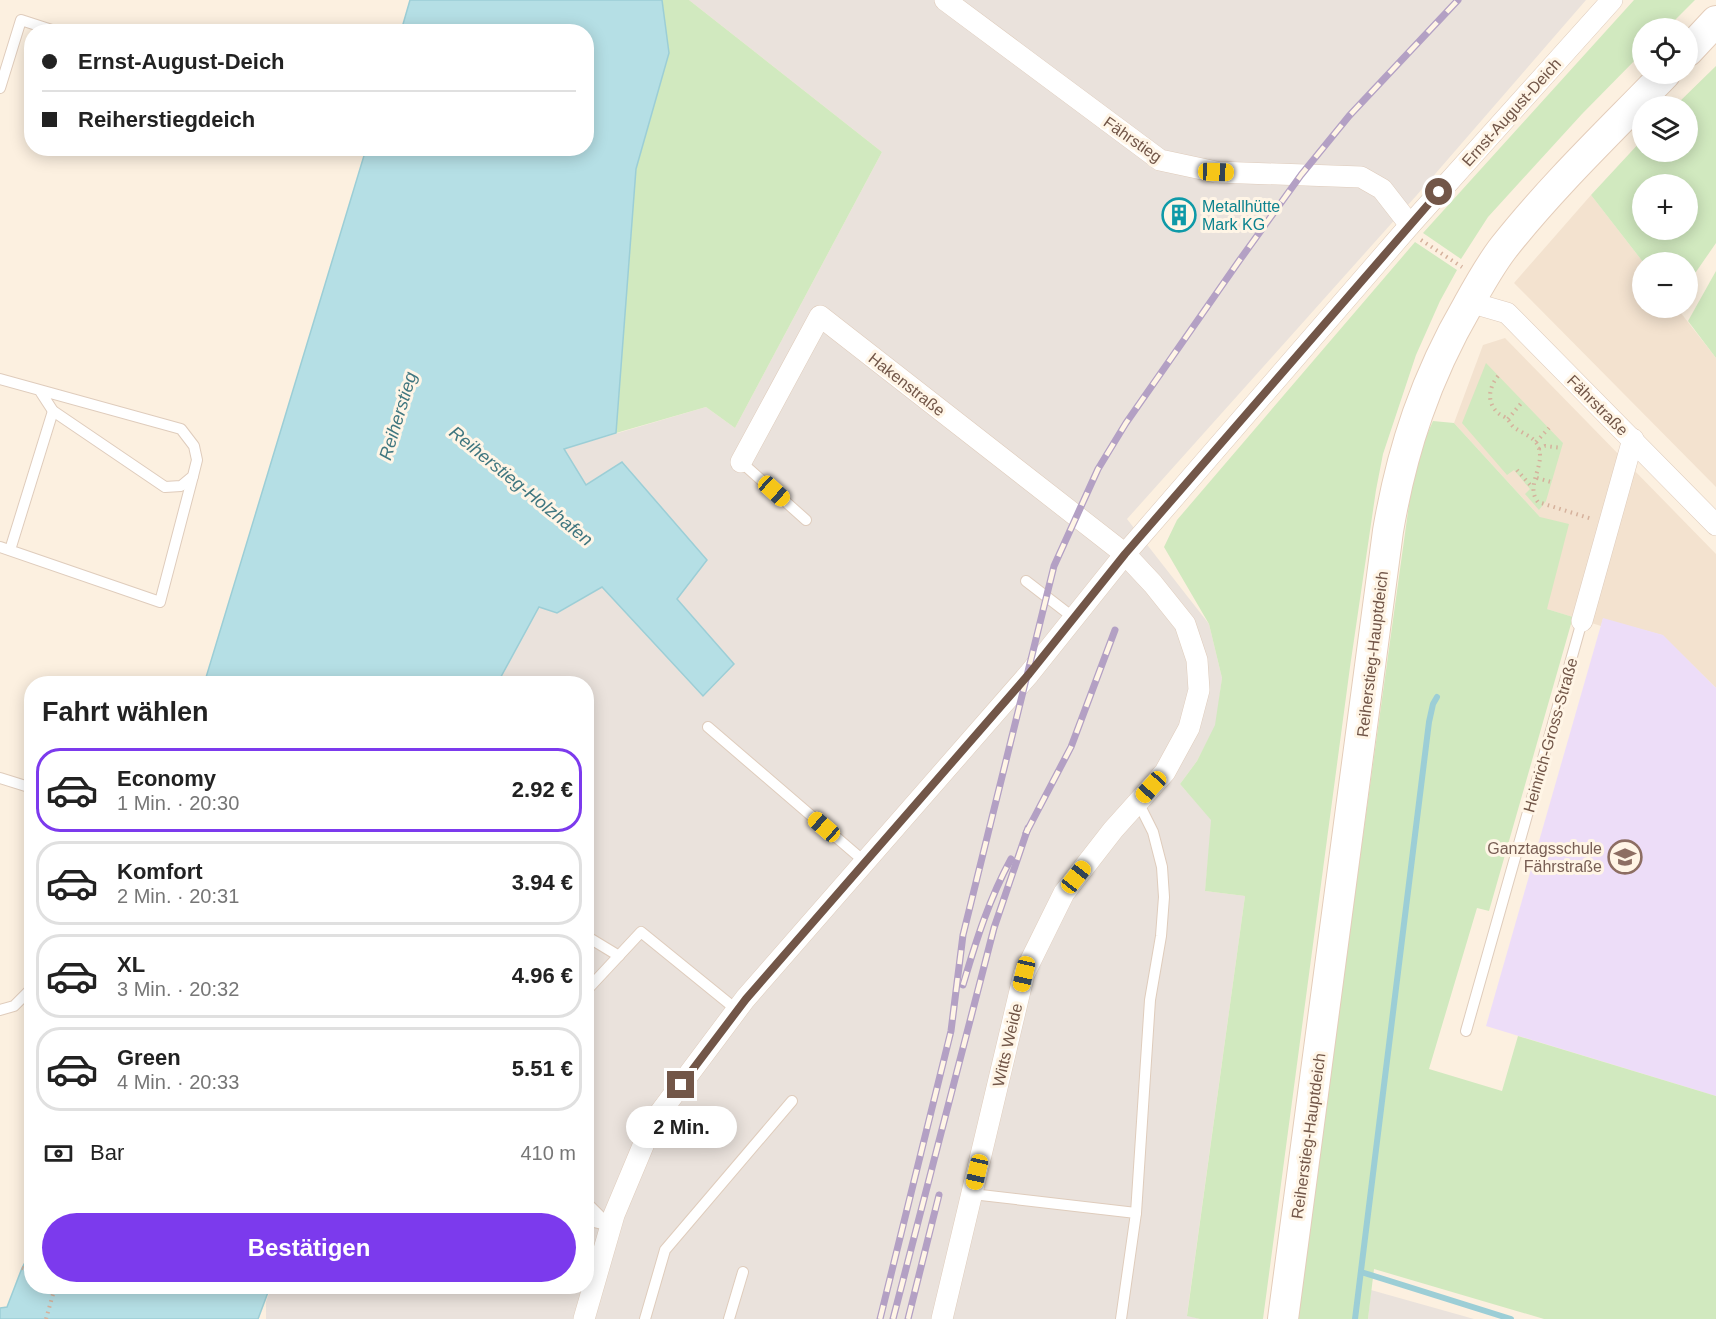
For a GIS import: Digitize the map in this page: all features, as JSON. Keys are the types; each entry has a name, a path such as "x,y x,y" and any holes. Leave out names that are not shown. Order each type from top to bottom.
{"main road":[{"path":"1698,40 1716,21"},
{"name":"Reiherstieg-Hauptdeich","path":"1283,1319 1394,493 1411,433 1434,369 1469,302 1510,240 1553,191 1655,84"}],"street":[{"name":"Fährstieg","path":"945,0 1160,160 1216,172 1361,177 1382,189 1414,231"},
{"name":"Ernst-August-Deich","path":"594,1283 610,1226 653,1122 737,1010 1029,674 1125,554 1414,231 1612,0"},
{"name":"Fährstraße","path":"1469,302 1507,313 1716,525"},
{"name":"Hakenstraße","path":"741,462 820,316 1125,554"},
{"name":"Heinrich-Gross-Straße","path":"1582,621 1633,439"},
{"name":"Witts Weide","path":"942,1319 1024,974 1064,893 1113,830 1165,772 1189,728 1199,690 1197,660 1185,624 1125,554"},
{"name":"Ernst-August-Deich","path":"584,1319 591,1294"}],"lane":[{"path":"0,88 21,20 33,24"},
{"path":"0,379 182,429 194,446 197,460 160,602 5,549 53,411"},
{"path":"40,391 53,411 165,487 181,486 193,476"},
{"path":"741,462 806,520"},
{"path":"1026,581 1074,618"},
{"name":"Heinrich-Gross-Straße","path":"1467,1031 1582,621"},
{"path":"708,727 865,862"},
{"path":"0,778 24,786"},
{"path":"1121,1319 1137,1213 1150,1000 1161,936 1164,897 1162,867 1153,832 1138,802"},
{"path":"594,983 641,932 737,1010"},
{"path":"594,941 619,956"},
{"path":"0,1010 14,1006 24,996"},
{"path":"645,1319 665,1250 792,1101"},
{"path":"972,1194 1137,1213"},
{"path":"594,1210 610,1226"},
{"path":"594,1222 610,1226"},
{"path":"729,1319 743,1272"}],"path":[{"path":"1414,231 1459,265"},
{"path":"1498,376 1490,386 1490,399 1498,413 1536,442 1539,449 1537,478 1532,488"},
{"path":"1508,419 1523,401"},
{"path":"1536,442 1549,428"},
{"path":"1539,449 1545,446 1562,448"},
{"path":"1517,470 1532,488 1538,502 1570,511 1573,514"},
{"path":"1537,478 1551,482"},
{"path":"46,1319 53,1294"}],"shaded area":[{"path":"689,0 1586,0 1416,196 1127,519 1209,624 1222,678 1216,725 1197,761 1180,784 1212,820 1205,891 1245,896 1187,1315 1200,1319 266,1319 266,1302 269,1294 594,1294 594,676 501,676 539,607 558,613 602,587 702,695 734,664 677,599 706,560 623,462 586,486 564,449 706,407 735,428 882,152"},
{"path":"1591,195 1635,252 1632,252 1632,318 1685,318 1716,358 1716,487 1514,283"},
{"path":"1505,338 1716,554 1716,688 1662,635 1603,619 1601,626 1547,609 1540,517 1454,423 1483,345"},
{"name":"Ganztagsschule Fährstraße","path":"1603,618 1663,635 1716,688 1716,1096 1486,1026"},
{"path":"1371,1290 1474,1319 1368,1319"}],"green space":[{"path":"662,0 689,0 882,152 735,428 706,407 616,433 636,169 669,53"},
{"path":"1634,0 1695,0 1677,18 1632,18 1632,63 1488,217 1461,259 1423,233"},
{"path":"1716,66 1716,243 1698,269 1698,252 1635,252 1591,195 1632,151 1632,162 1698,162 1698,96 1685,96"},
{"path":"1415,242 1457,270 1440,301 1416,355 1383,454 1376,490 1350,667 1263,1319 1200,1319 1187,1316 1245,896 1205,891 1211,820 1180,784 1197,761 1215,725 1222,678 1209,624 1164,547 1177,520"},
{"path":"1716,271 1716,358 1688,321 1690,318 1698,318 1698,303"},
{"path":"1486,363 1563,443 1546,501 1539,510 1525,494 1530,489 1514,470 1507,475 1462,423"},
{"path":"1433,421 1454,423 1540,517 1569,524 1547,609 1573,617 1489,911 1477,908 1429,1069 1502,1091 1518,1036 1716,1096 1716,1319 1544,1319 1374,1269 1368,1319 1296,1319 1411,490 1421,448"}],"water":[{"path":"410,0 662,0 669,53 636,169 616,433 564,449 586,485 622,462 707,560 677,599 734,664 703,696 602,587 557,613 539,607 501,676 206,676 364,156 594,156 594,24 403,24"},
{"path":"24,1264 24,1294 267,1294 258,1319 0,1319 0,1308 7,1307"}],"waterway":[{"path":"1355,1319 1429,722 1437,697"},
{"path":"1361,1272 1511,1319"}],"railway":[{"path":"880,1319 951,1031 963,935 1054,566 1098,469 1126,423 1239,261 1301,175 1349,116 1458,0"},
{"path":"1026,833 1071,747 1115,630"},
{"path":"893,1319 994,928 1028,828"},
{"path":"963,985 978,936 1011,859"},
{"path":"908,1319 939,1195"}],"place":[{"name":"Metallhütte Mark KG","path":"1179,215"},
{"name":"Ganztagsschule Fährstraße","path":"1625,857"}],"route":[{"path":"681,1085 746,999 1029,674 1125,554 1439,192"}],"water label":[{"name":"Reiherstieg","path":"398,416"},
{"name":"Reiherstieg-Holzhafen","path":"521,486"}]}
